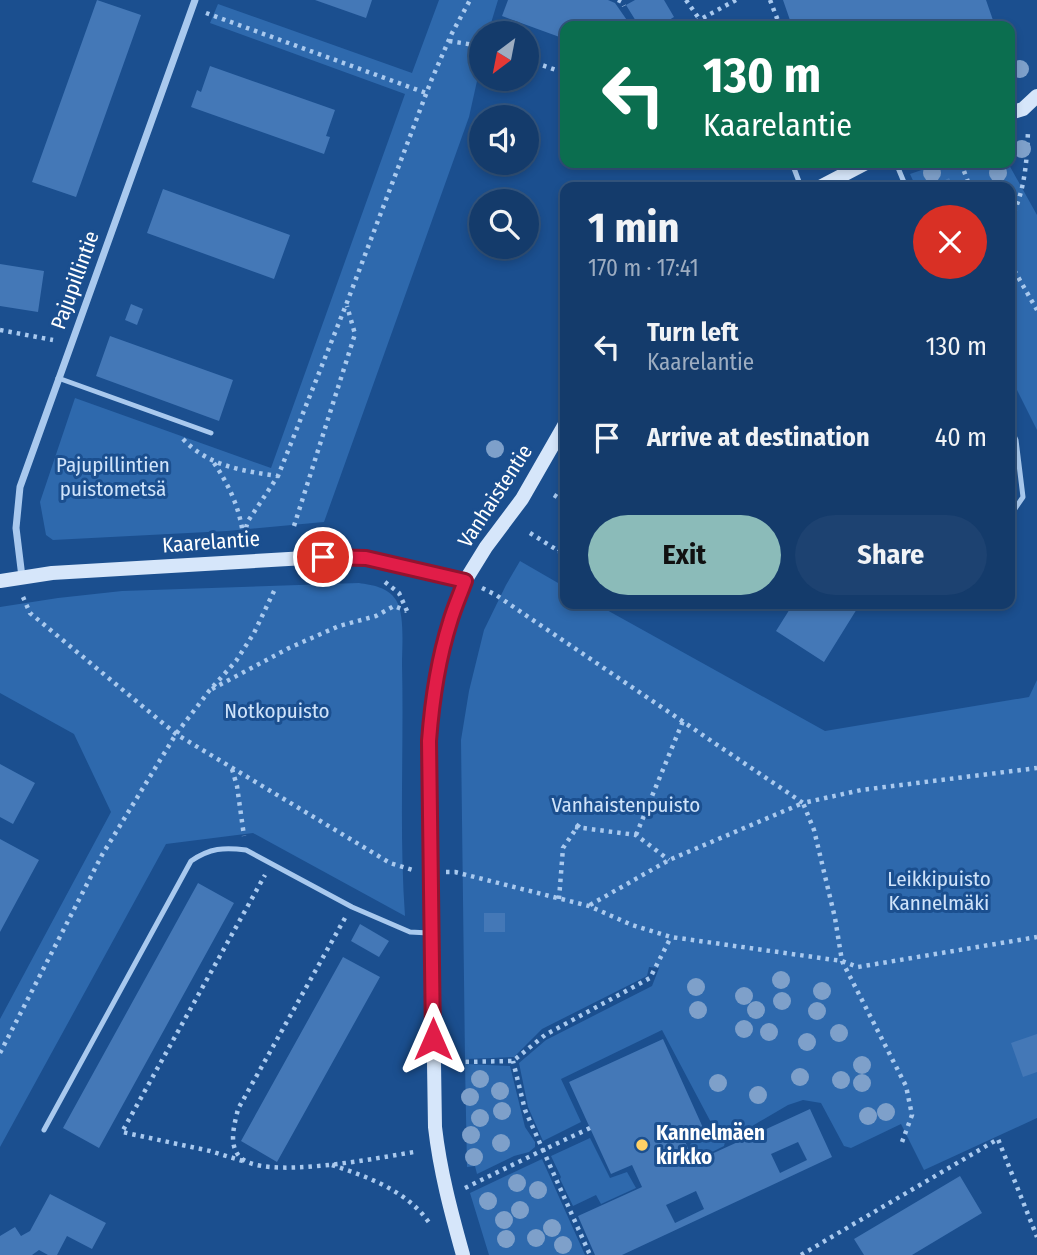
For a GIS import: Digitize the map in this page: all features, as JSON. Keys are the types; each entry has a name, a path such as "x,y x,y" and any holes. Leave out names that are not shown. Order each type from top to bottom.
{"main road":[{"path":"1023,111 1037,96"},
{"path":"830,182 856,168"},
{"name":"Vanhaistentie","path":"463,1255 446,1196 435,1127 429,741 432,707 450,622 465,581 486,547 522,499 560,433"},
{"name":"Kaarelantie","path":"0,581 52,573 323,557 366,558 465,581"}],"street":[{"name":"Pajupillintie","path":"22,577 16,528 20,487 194,4"}],"lane":[{"path":"58,378 211,433"},
{"path":"1015,438 1023,497 1015,509"},
{"path":"44,1130 191,861 204,852 230,848 246,850 352,906 410,932 432,933"}],"path":[{"path":"235,561 248,521 278,476 426,93 470,0"},
{"path":"686,0 700,20 736,0"},
{"path":"770,0 778,21"},
{"path":"194,4 426,93"},
{"path":"449,41 469,44"},
{"path":"539,64 560,71"},
{"path":"1015,211 1024,180 1028,130"},
{"path":"1015,272 1037,310"},
{"path":"294,526 355,334 346,305"},
{"path":"0,330 54,340"},
{"path":"187,425 183,438 214,462 248,472 278,476"},
{"path":"214,462 241,516 243,537"},
{"path":"554,495 560,499"},
{"path":"530,533 559,552"},
{"path":"209,691 289,648 339,626 376,616 394,606 407,611 398,593 384,581"},
{"path":"0,1053 102,855 176,734 236,661 254,634 275,589"},
{"path":"496,595 803,803 814,830 835,918 842,961 906,1086 912,1115 902,1142"},
{"path":"23,597 30,613 176,734 390,863 408,870"},
{"path":"636,835 683,721"},
{"path":"589,906 669,860 803,803 861,790 1037,768"},
{"path":"232,769 246,850"},
{"path":"559,899 563,848 582,820"},
{"path":"575,827 636,835 669,860"},
{"path":"272,864 122,1132 210,1151 262,1166 303,1168 414,1152"},
{"path":"455,872 589,906 632,925 671,937 842,961 858,967 1037,936"},
{"path":"247,1162 239,1156 233,1145 239,1108 352,906"},
{"path":"457,1062 513,1061 545,1035 650,978 671,937"},
{"path":"513,1061 524,1110 590,1255"},
{"path":"465,1188 590,1128"},
{"path":"801,1255 998,1139 1037,1237"},
{"path":"332,1164 376,1181 402,1196 421,1210 430,1224"}],"green space":[{"name":"Pajupillintien puistometsä","path":"439,0 498,0 492,21 469,21 469,91 475,91 472,105 469,105 469,117 324,522 227,531 53,540 46,535 40,502 75,398 271,468 405,94 210,23 218,4 412,73"},
{"path":"927,168 1011,168 1037,215 1037,430 1015,386 1015,182 914,182 910,174"},
{"name":"Vanhaistenpuisto","path":"520,561 560,584 560,609 605,609 825,731 1029,697 1037,680 1037,1118 924,1170 901,1124 851,1148 844,1146 821,1103 803,1100 788,1105 725,1142 724,1146 698,1159 690,1144 715,1130 662,1030 561,1079 581,1122 543,1141 528,1107 519,1063 546,1040 652,986 659,968 649,967 647,976 542,1029 514,1057 465,1059 461,740 469,691 484,630"},
{"name":"Notkopuisto","path":"359,583 389,592 396,600 401,614 402,853 405,916 253,833 166,844 0,1147 0,1019 111,812 74,734 0,693 0,607 122,591"},
{"path":"465,1064 510,1066 525,1127 535,1142 535,1147 529,1152 514,1156 477,1174 475,1166 467,1167"},
{"path":"590,1138 610,1178 627,1172 636,1188 601,1204 596,1195 573,1206 551,1156"},
{"path":"542,1159 585,1255 489,1255 470,1193"}],"building":[{"path":"97,0 141,15 76,197 32,182"},
{"path":"315,0 372,0 366,18"},
{"path":"508,0 608,0 615,3 628,21 560,21 560,37 539,30 539,21 516,21 502,16"},
{"path":"635,0 664,0 674,17 667,21 636,21 626,5"},
{"path":"783,0 986,0 993,21 790,21"},
{"path":"210,66 335,110 326,136 330,137 324,154 191,107 197,90 201,92"},
{"path":"163,189 290,235 274,279 147,233"},
{"path":"0,264 44,271 38,312 0,306"},
{"path":"131,304 143,309 137,325 125,320"},
{"path":"110,336 233,380 219,421 96,376"},
{"path":"790,609 857,609 824,662 776,631"},
{"path":"0,764 35,783 13,824 0,817"},
{"path":"0,839 39,860 0,932"},
{"path":"198,883 234,903 99,1148 63,1128"},
{"path":"484,913 505,913 505,932 484,932"},
{"path":"360,924 389,941 379,957 351,941"},
{"path":"343,957 380,977 277,1162 241,1141"},
{"path":"1037,1034 1037,1072 1023,1077 1011,1043"},
{"name":"Kannelmäen kirkko","path":"663,1039 704,1130 684,1139 694,1162 810,1109 832,1157 622,1255 595,1255 578,1216 642,1187 632,1165 611,1174 569,1082","holes":["798,1142 807,1160 780,1173 771,1154","696,1191 704,1209 675,1223 666,1205"]},
{"path":"960,1176 982,1213 912,1255 864,1255 854,1239"},
{"path":"50,1194 106,1223 92,1249 67,1236 57,1255 48,1255 39,1250 32,1255 0,1255 0,1236 15,1227 21,1236 30,1231"}],"place":[{"name":"Kannelmäen kirkko","path":"642,1145"}],"route":[{"path":"323,557 366,558 465,581 450,622 438,671 429,741 433,1039"}],"park label":[{"name":"Leikkipuisto Kannelmäki","path":"939,891"}]}
